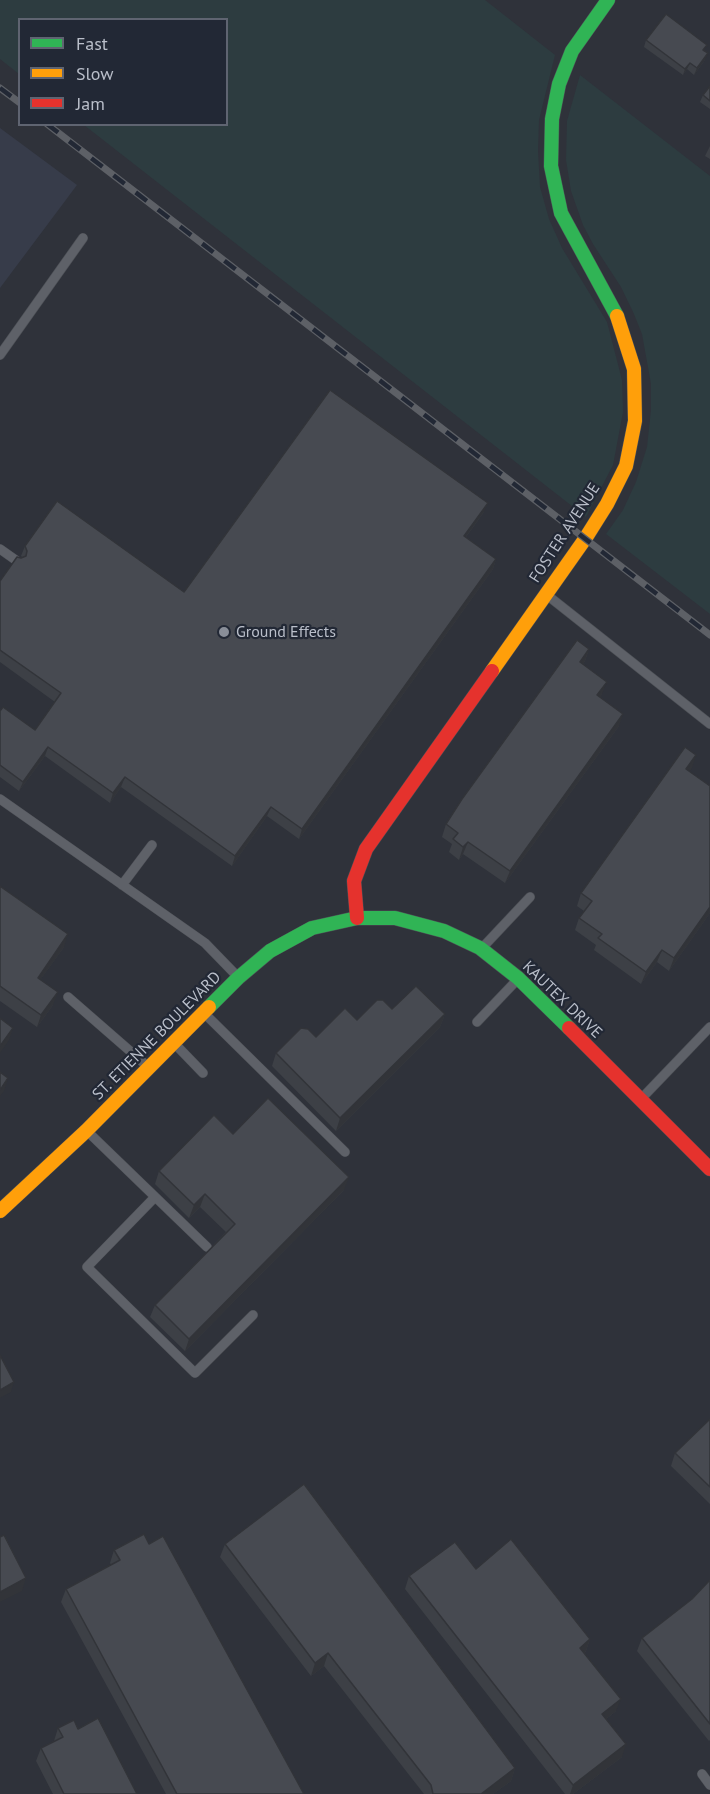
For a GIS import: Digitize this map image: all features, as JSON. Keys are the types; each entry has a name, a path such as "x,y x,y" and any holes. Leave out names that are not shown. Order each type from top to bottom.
{"street":[{"name":"FOSTER AVENUE","path":"357,918 354,881 366,849 585,539 607,504 626,466 635,421 634,369 616,313 561,213 551,166 552,119 559,84 572,51 608,0"},
{"name":"KAUTEX DRIVE","path":"357,918 395,918 444,931 481,949 518,978 710,1169"},
{"name":"ST. ETIENNE BOULEVARD","path":"5,1204 87,1131 203,1012 270,951 312,928 357,918"}],"lane":[{"path":"0,355 83,238"},
{"path":"0,549 18,561"},
{"path":"545,594 710,724"},
{"path":"0,799 205,943 238,978"},
{"path":"122,885 152,845"},
{"path":"481,949 530,897"},
{"path":"477,1022 518,978"},
{"path":"68,997 148,1067"},
{"path":"203,1012 345,1152"},
{"path":"640,1100 710,1027"},
{"path":"173,1042 203,1073"},
{"path":"87,1131 207,1247"},
{"path":"155,1197 87,1267 195,1373 253,1315"},
{"path":"702,1774 710,1785"}],"shaded area":[{"path":"0,0 485,0 555,55 539,120 540,187 549,219 562,248 607,322 622,380 623,412 613,465 586,517 85,126 228,126 228,18 18,18 18,73 0,59"},
{"path":"580,75 710,176 710,614 606,534 623,510 636,482 647,447 651,384 642,334 634,314 621,287 583,225 571,191 566,160 567,121"},
{"path":"0,128 77,185 0,288"}],"building":[{"path":"666,14 707,45 703,50 708,53 697,68 690,63 685,69 646,40"},
{"path":"710,86 710,101 703,95"},
{"name":"Ground Effects","path":"330,390 488,503 464,536 496,559 302,829 271,807 235,856 125,777 113,793 48,747 23,782 0,765 0,711 3,707 35,730 61,693 0,650 0,581 17,557 26,556 25,546 57,501 184,592"},
{"path":"577,640 589,649 580,662 607,682 597,695 623,714 510,871 468,842 463,847 453,839 458,833 446,824"},
{"path":"685,747 696,755 686,769 710,786 710,907 674,958 662,950 646,972 598,938 602,934 579,918 592,901 581,893"},
{"path":"0,886 68,934 38,978 58,992 41,1015 0,986"},
{"path":"416,986 445,1014 340,1118 276,1053 301,1028 308,1029 316,1037 345,1008 357,1020 377,1000 383,1000 392,1009"},
{"path":"0,1018 13,1028 0,1046"},
{"path":"0,1072 8,1078 0,1090"},
{"path":"268,1098 349,1177 189,1339 155,1305 235,1224 205,1194 194,1205 159,1171 214,1115 233,1134"},
{"path":"0,1355 14,1382 0,1390"},
{"path":"710,1419 710,1487 675,1453"},
{"path":"304,1484 515,1768 481,1794 433,1794 431,1785 328,1653 315,1663 225,1544"},
{"path":"144,1534 149,1544 163,1536 304,1794 177,1794 66,1589 120,1560 114,1550"},
{"path":"4,1535 26,1578 0,1592 0,1537"},
{"path":"511,1539 590,1639 580,1648 621,1699 602,1714 626,1744 573,1785 409,1576 455,1542 476,1569"},
{"path":"710,1580 710,1724 642,1638 692,1599"},
{"path":"98,1718 137,1794 64,1794 41,1748 63,1737 58,1728 74,1720 78,1729"}],"railway":[{"path":"0,88 18,102"},
{"path":"50,126 710,635"}],"traffic: fast":[{"path":"608,0 572,51 559,84 552,119 551,166 561,213 617,316"},
{"path":"209,1007 270,951 312,928 357,918 395,918 444,931 480,948 518,978 569,1028"}],"traffic: slow":[{"path":"492,671 585,539 607,504 626,466 635,421 634,369 617,316"},
{"path":"0,1211 86,1131 209,1007"}],"traffic: jam":[{"path":"357,918 354,881 366,849 492,671"},
{"path":"569,1028 710,1169"}],"place":[{"name":"Ground Effects","path":"224,632"}]}
